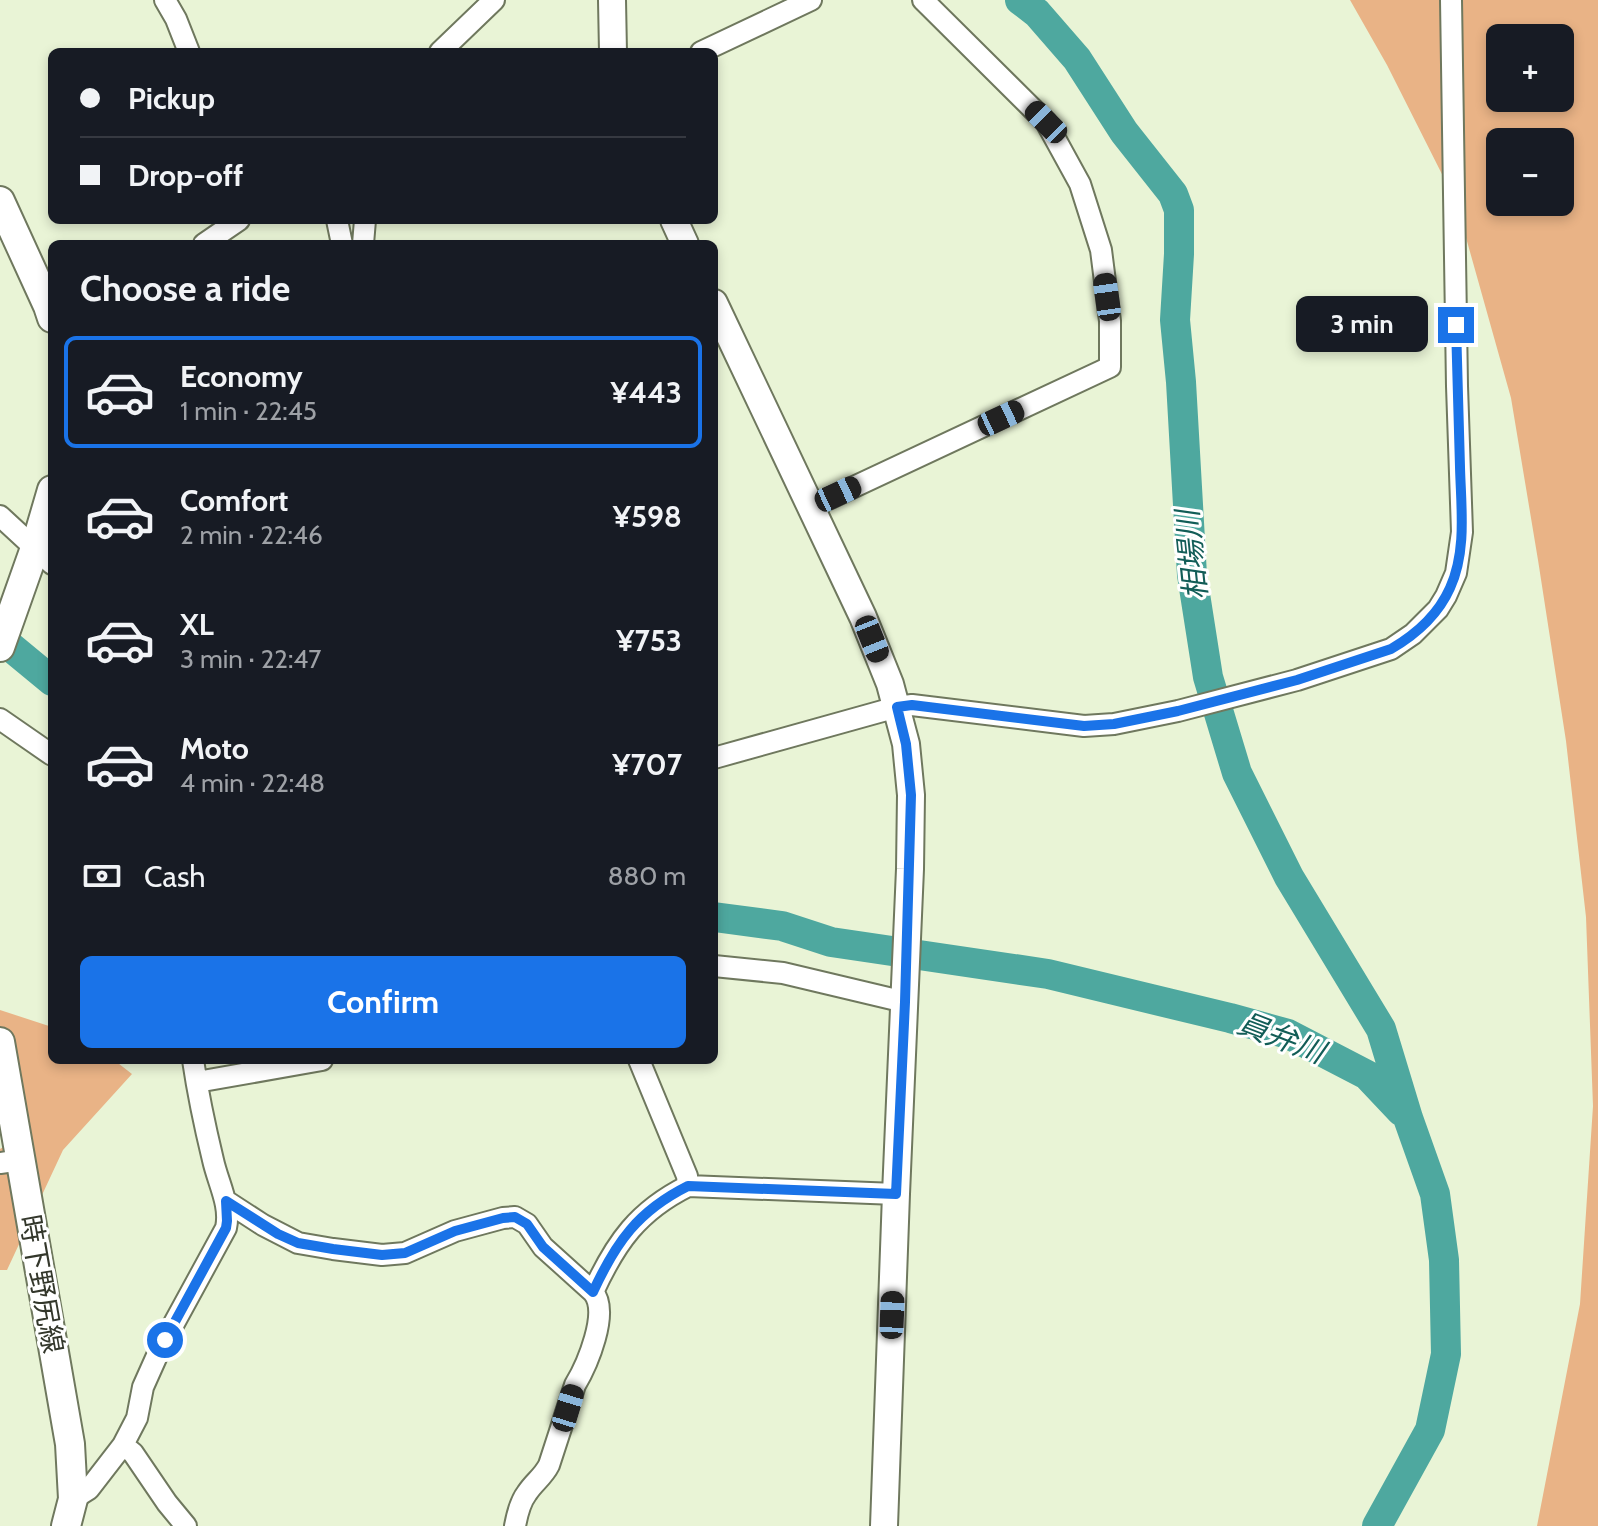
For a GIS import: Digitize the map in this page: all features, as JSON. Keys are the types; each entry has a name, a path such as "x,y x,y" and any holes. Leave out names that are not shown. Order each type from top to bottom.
{"main road":[{"path":"0,201 46,288"},
{"path":"0,647 39,557 48,511"},
{"name":"時下野尻線","path":"0,1042 10,1161 70,1444 70,1512"}],"street":[{"path":"165,0 187,48"},
{"path":"444,48 494,0"},
{"path":"612,0 613,48"},
{"path":"709,48 811,0"},
{"path":"811,507 1110,367 1110,321 1101,250 1080,184 1046,122 923,0"},
{"path":"718,757 912,705 1084,726 1114,724 1178,711 1297,680 1391,649 1413,634 1438,609 1456,573 1462,532 1451,0"},
{"path":"210,240 233,224"},
{"path":"718,311 863,617 890,684 906,744 911,795 910,869 884,1526"},
{"path":"0,516 39,557"},
{"path":"0,719 48,752"},
{"path":"718,966 783,973 905,998"},
{"path":"70,1512 123,1445 137,1418 143,1387 155,1361 226,1228 226,1201 213,1161 194,1064"},
{"path":"197,1082 299,1064"},
{"path":"641,1064 687,1176 688,1186"},
{"path":"593,1292 616,1248 639,1219 663,1199 688,1186 896,1194"},
{"path":"226,1201 298,1243 382,1255 405,1253 455,1231 515,1217 527,1224 543,1247 593,1292 600,1305 598,1325 549,1465 527,1492 515,1526"},
{"path":"123,1445 133,1453 186,1526"}],"shaded area":[{"path":"1350,0 1598,0 1598,1526 1537,1526 1580,1304 1593,1106 1586,917 1566,741 1511,398 1456,202 1387,65"},
{"path":"0,1010 48,1026 48,1064 119,1064 132,1074 63,1150 7,1270 0,1270 0,1149 25,1134 0,1100"}],"waterway":[{"name":"相場川","path":"1020,0 1037,13 1077,59 1124,132 1173,194 1179,210 1175,320 1192,575 1208,677 1237,773 1289,877 1381,1029 1435,1194 1444,1260 1446,1354 1430,1430 1377,1526"},
{"name":"員弁川","path":"0,638 48,678"},
{"name":"員弁川","path":"718,918 782,926 831,942 1048,974 1288,1034 1367,1075 1401,1111"}],"route":[{"path":"165,1340 226,1228 226,1201 298,1243 382,1255 405,1253 455,1231 515,1217 527,1224 543,1247 593,1292 616,1248 639,1219 663,1199 688,1186 896,1194 911,795 906,744 897,707 912,705 1100,726 1178,711 1297,680 1401,643 1438,609 1452,585 1459,558 1462,532 1456,325"}]}
